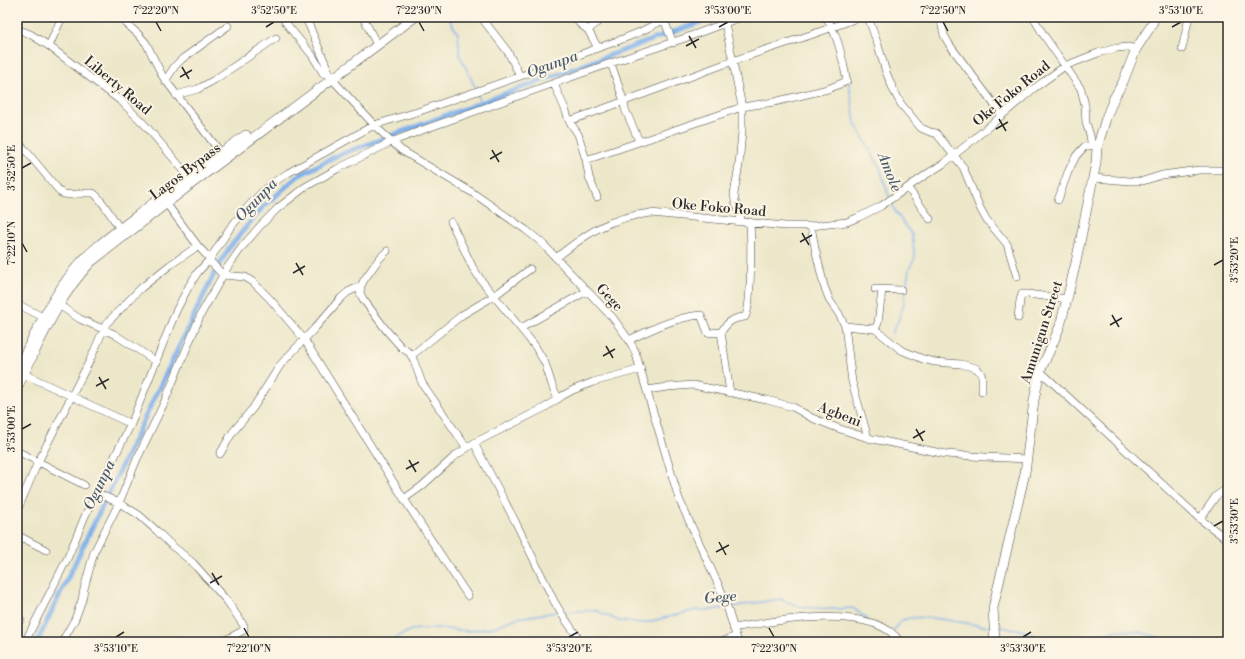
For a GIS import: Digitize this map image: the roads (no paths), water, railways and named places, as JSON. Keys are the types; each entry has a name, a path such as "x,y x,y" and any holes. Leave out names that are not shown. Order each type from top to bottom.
{"main road":[{"name":"Lagos Bypass","path":"17,388 19,370 43,317 52,301 74,269 98,246 330,76 407,17"},
{"name":"Lagos Bypass","path":"19,370 72,284 91,262 166,203 221,153 415,17"},
{"name":"Amunigun Street","path":"994,638 994,608 996,594 1015,521 1027,459 1034,400 1040,371 1060,326 1067,300 1094,178 1096,163 1095,146 1136,49 1155,17"}],"street":[{"path":"49,46 62,17"},
{"path":"119,17 146,43 156,65 166,81 221,153"},
{"name":"Gege","path":"282,17 312,55 323,74 330,76 390,141 401,150 473,193 541,242 613,318 635,351 679,499 724,597 737,639"},
{"path":"304,17 328,68 330,76"},
{"path":"363,17 375,41"},
{"path":"481,17 508,52 520,76"},
{"path":"575,17 588,30 598,48"},
{"path":"588,30 604,17"},
{"path":"62,642 75,619 82,600 94,552 119,503 137,460 164,403 201,314 222,274 242,247 278,208 305,187 390,141 725,24 741,17"},
{"path":"586,160 638,141 742,107 774,102 828,89 848,81 833,28 826,17"},
{"path":"569,121 733,61 833,28 859,17"},
{"path":"868,17 886,72 901,104 921,128 936,133 963,167 986,219 1007,244 1017,277"},
{"path":"940,17 944,35 949,44 1002,115"},
{"path":"1033,17 1081,89 1085,105 1086,123 1091,142 1095,146"},
{"path":"1182,49 1189,17"},
{"path":"25,642 68,557 131,424 176,311 189,286 198,272 210,260 230,228 261,193 288,173 376,127 598,48 640,32 666,19 673,41"},
{"path":"725,24 742,107 742,131 739,165 734,194 741,221"},
{"path":"166,81 175,66 182,59 228,26"},
{"name":"Liberty Road","path":"17,29 30,34 49,46 112,94 145,125 191,179"},
{"path":"176,95 198,89 214,80 276,38"},
{"name":"Oke Foko Road","path":"556,258 574,243 600,226 637,214 651,213 785,226 811,226 847,222 890,200 955,156 1032,88 1065,66 1098,53 1118,48 1128,47 1136,49"},
{"path":"611,63 625,109 638,141"},
{"path":"554,84 569,121 578,134 586,160 589,177 597,197"},
{"path":"17,140 61,193 72,195 93,193 100,200 120,229"},
{"path":"1058,200 1068,172 1076,156 1084,147 1095,146"},
{"path":"1094,178 1143,181 1192,171 1228,170"},
{"path":"908,188 930,219"},
{"path":"166,203 198,246 222,274 245,277 253,282 270,299 304,339 404,499 468,596"},
{"path":"451,222 473,268 535,346 545,363 558,399"},
{"path":"730,393 721,332 728,322 745,317 747,314 750,289 750,222"},
{"path":"811,226 824,286 830,302 839,314 845,326 852,382 868,438"},
{"path":"17,511 38,462 90,360 106,324 141,288 170,265 198,246"},
{"path":"387,251 371,270 361,286 360,293 363,300 387,332 411,356 422,383 466,447"},
{"path":"411,356 462,315 494,296 530,269"},
{"path":"220,454 232,433 253,408 281,364 340,298 348,292 361,286"},
{"path":"875,329 878,323 878,289 902,290"},
{"path":"521,328 587,291"},
{"path":"1018,318 1022,294 1067,300"},
{"path":"17,304 43,317"},
{"path":"59,305 80,318 114,334 156,362"},
{"path":"629,340 662,325 680,319 701,315 708,333 721,332"},
{"path":"845,326 875,329 901,350 923,359 935,362 950,362 976,368 982,376 982,391"},
{"path":"404,499 422,486 466,447 544,408 573,390 593,382 641,369"},
{"path":"19,370 131,424"},
{"path":"1040,371 1200,519 1228,540"},
{"name":"Agbeni","path":"647,390 693,385 767,400 793,407 812,418 868,438 946,454 985,458 1027,459"},
{"path":"474,443 560,613 581,642"},
{"path":"17,451 84,485"},
{"path":"1200,519 1216,496 1228,488"},
{"path":"97,493 139,514 169,543 193,563 230,605 244,626 244,630 222,642"},
{"path":"17,534 46,550"},
{"path":"733,628 803,618 856,618 875,624 897,637 900,642"},
{"path":"722,642 737,639"},
{"path":"943,642 963,642"}],"waterway":[{"path":"448,17 458,34 460,56 476,89"},
{"name":"Ogunpa","path":"37,642 214,274 229,248 261,209 298,176 336,156 714,17"},
{"name":"Amole","path":"849,83 855,123 880,168 889,197"},
{"path":"477,94 480,103"},
{"name":"Amole","path":"891,202 895,211 912,235 915,258 909,269 903,307 892,333"},
{"name":"Gege","path":"731,607 780,599 798,606 812,608 853,608 867,619"},
{"name":"Gege","path":"563,612 595,610 619,621 644,623 696,610 725,608"},
{"name":"Gege","path":"379,642 388,642 411,630 437,628 467,631 491,628 517,618 557,612"},
{"name":"Gege","path":"892,630 894,631 901,621 908,618 919,617 990,627"},
{"name":"Gege","path":"998,627 1018,629 1056,642"},
{"name":"Gege","path":"1080,642 1117,630 1139,632 1183,642"}]}
